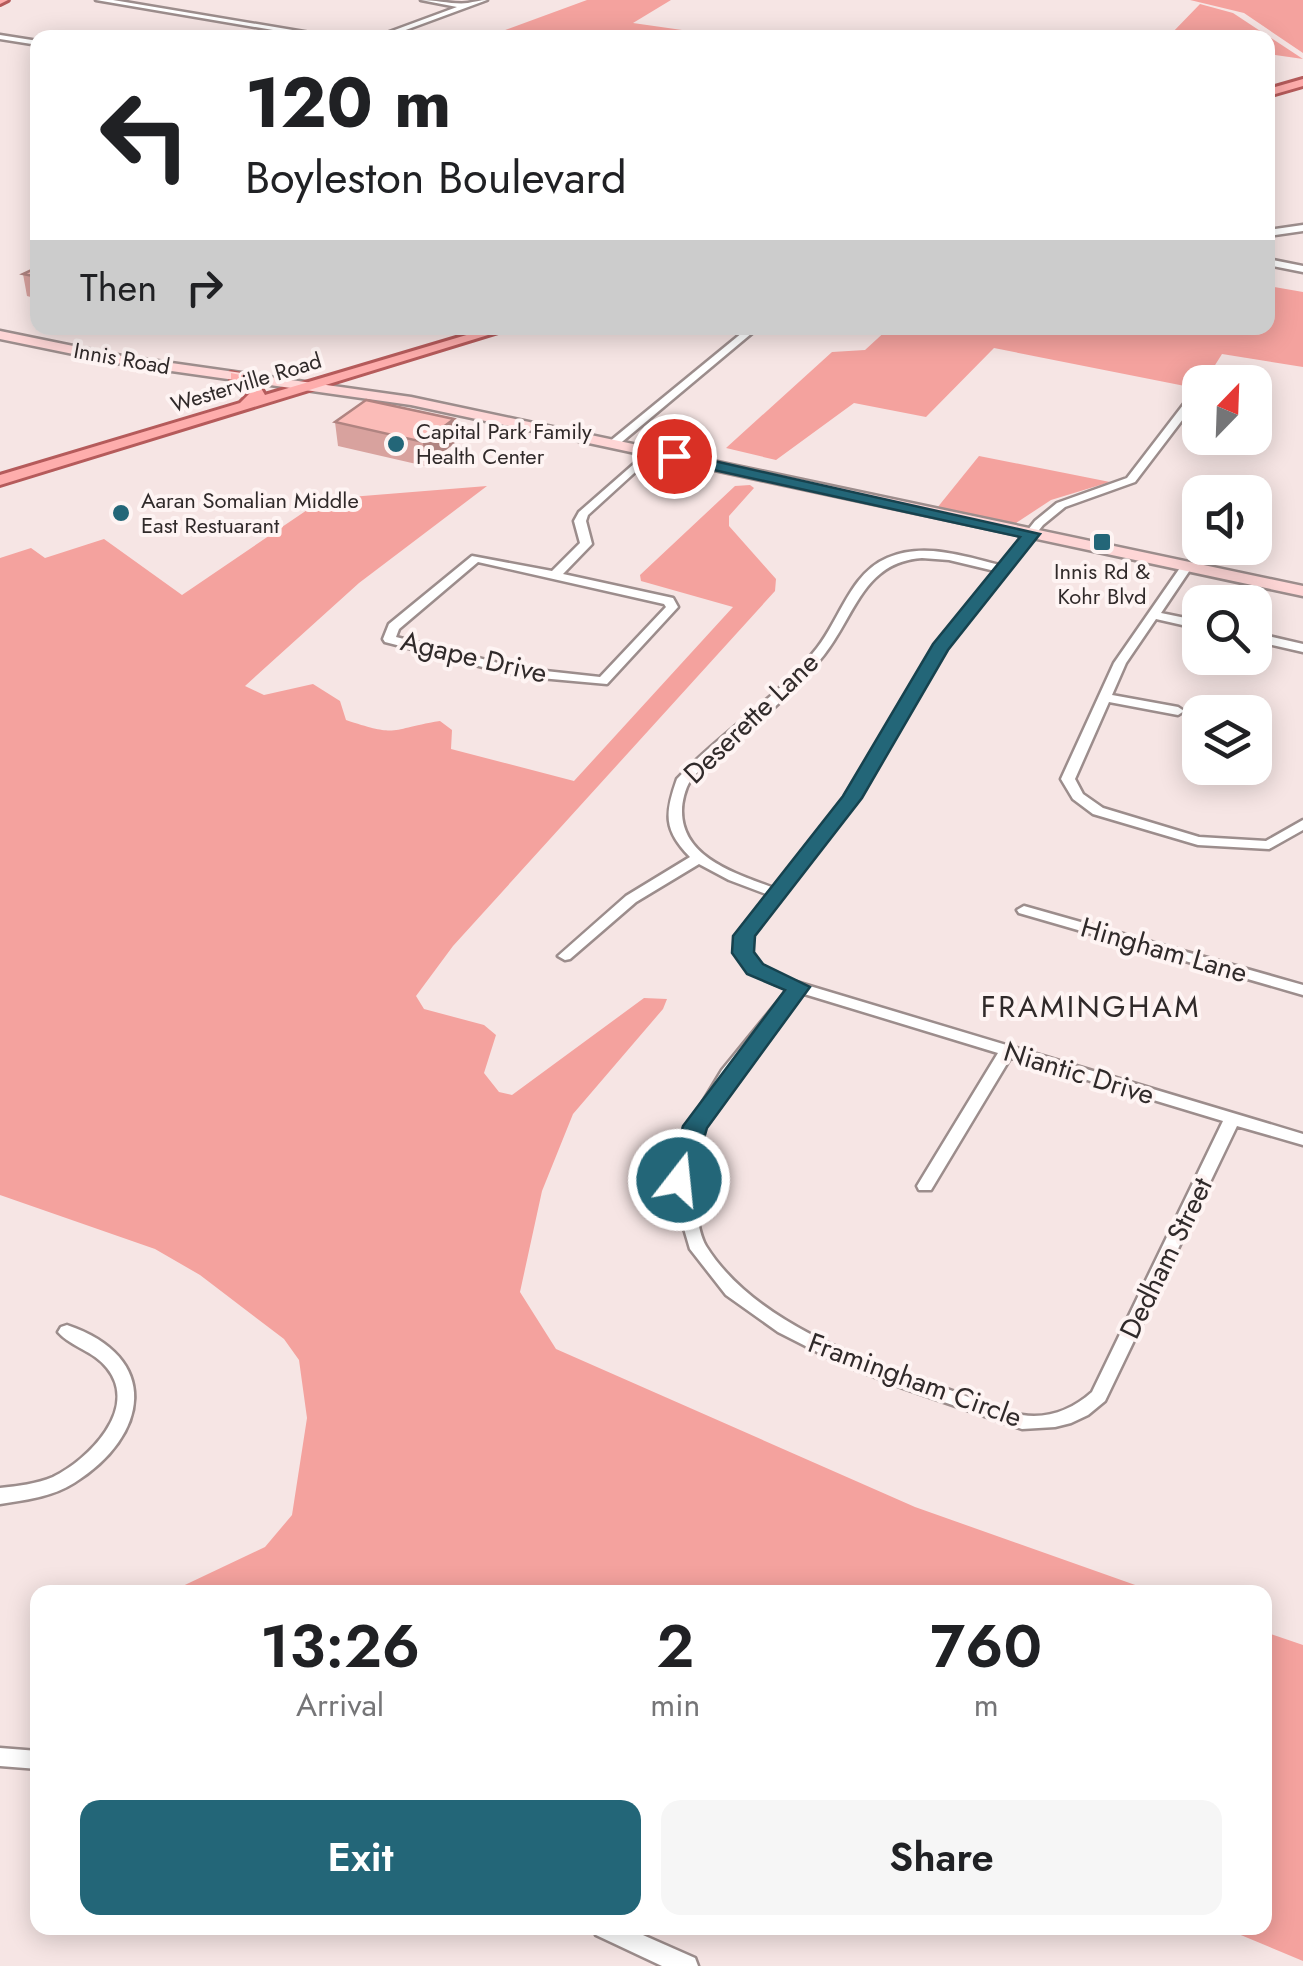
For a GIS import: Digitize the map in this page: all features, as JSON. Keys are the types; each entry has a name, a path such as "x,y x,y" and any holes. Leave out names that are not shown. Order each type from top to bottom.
{"main road":[{"path":"1275,91 1303,82"},
{"name":"Westerville Road","path":"0,480 481,335"},
{"name":"Innis Road","path":"0,336 122,360 314,385 613,444 1303,591"},
{"path":"236,376 250,380 258,393 246,406"}],"street":[{"path":"100,0 287,30"},
{"path":"425,0 466,6"},
{"path":"398,30 483,0"},
{"path":"0,37 30,43"},
{"path":"1275,232 1303,228"},
{"path":"1275,263 1303,269"},
{"path":"613,444 745,335"},
{"path":"565,956 631,898 697,859 776,892 852,798 940,648 1002,569 1061,505 1131,480 1182,414"},
{"path":"554,575 586,544 580,521 583,514 651,452"},
{"name":"Deserette Lane","path":"697,859 674,828 674,800 684,779 796,680 833,635 866,578 878,566 909,555 942,556 1002,569"},
{"name":"Agape Drive","path":"489,559 554,575 670,602 672,607 603,681 518,672 389,639 393,627 468,561 489,559"},
{"path":"1186,567 1120,664 1068,779 1078,796 1098,811 1198,841 1269,845 1303,824"},
{"path":"1154,616 1182,622"},
{"path":"1272,642 1303,648"},
{"path":"1104,697 1178,710"},
{"name":"Niantic Drive","path":"776,892 744,936 743,953 755,969 798,987 1303,1140"},
{"name":"Hingham Lane","path":"1024,910 1303,990"},
{"name":"Framingham Circle","path":"798,987 695,1126 679,1180 691,1237 731,1292 814,1346 1022,1422 1060,1422 1084,1412 1099,1396"},
{"path":"925,1186 1007,1051"},
{"name":"Dedham Street","path":"1099,1396 1232,1119"},
{"path":"0,1496 32,1492 67,1478 106,1444 122,1421 128,1398 123,1370 94,1343 66,1332"},
{"path":"0,1756 30,1759"},
{"path":"619,1935 687,1966"}],"shaded area":[{"path":"587,0 671,0 633,23 682,30 505,30"},
{"path":"1190,0 1303,0 1303,53 1275,34 1275,30 1244,13"},
{"path":"1200,4 1233,13 1259,30 1175,30"},
{"path":"1275,41 1303,59 1275,55"},
{"path":"1275,287 1303,292 1303,367 1222,354 1215,365 1182,365 1182,385 994,348 926,417 854,403 776,460 726,448 832,352 865,350 881,335 1275,335"},
{"path":"979,456 1110,482 1051,500 1016,523 937,508"},
{"path":"487,486 359,583 245,686 264,695 313,684 340,701 346,720 386,730 440,721 452,730 451,749 574,781 733,607 641,581 640,575 735,486 754,488 729,516 729,526 776,579 775,591 453,946 416,996 424,1009 484,1025 496,1035 484,1073 499,1092 512,1095 644,998 667,999 663,1009 573,1114 542,1191 520,1292 556,1349 915,1507 1135,1585 185,1585 265,1547 292,1515 307,1418 299,1360 284,1339 200,1275 155,1249 0,1195 0,558 31,548 45,558 104,539 182,595 310,508 313,500"},
{"path":"1272,1634 1303,1645 1303,1961 1241,1935 1272,1935"}],"building":[{"path":"366,400 454,419 423,442 335,422"}],"place":[{"name":"Capital Park Family Health Center","path":"396,444"},
{"name":"Aaran Somalian Middle East Restuarant","path":"121,513"},
{"name":"Innis Rd & Kohr Blvd","path":"1102,542"}],"district":[{"name":"FRAMINGHAM","path":"1091,1006"}],"route":[{"path":"674,456 1032,534 940,648 852,798 744,936 743,953 755,969 798,987 695,1126 679,1180"}]}
